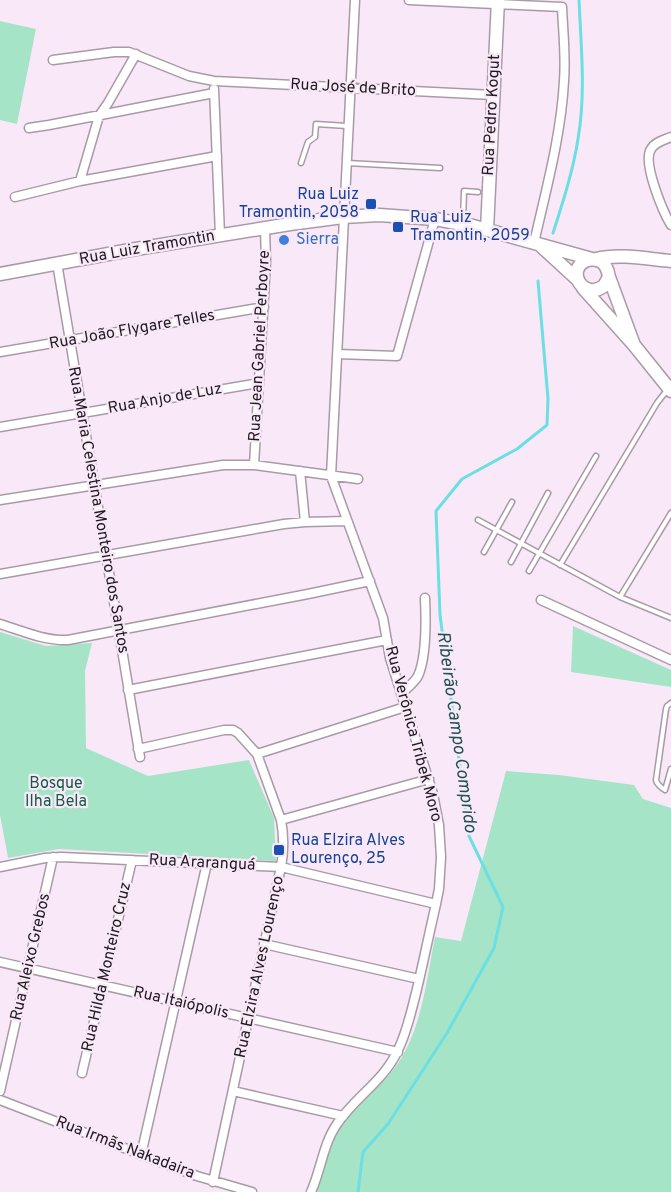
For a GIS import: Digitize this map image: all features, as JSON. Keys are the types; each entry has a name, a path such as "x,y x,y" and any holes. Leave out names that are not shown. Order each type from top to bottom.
{"main road":[{"name":"Rua Pedro Kogut","path":"488,230 498,2"},
{"name":"Rua Luiz Tramontin","path":"0,274 220,235 343,217 379,215 435,219 463,224 594,259 617,256 671,261"},
{"name":"Rua Luiz Tramontin","path":"538,245 579,282 634,345"},
{"name":"Rua Luiz Tramontin","path":"609,274 627,262 641,258"},
{"path":"609,274 607,282 600,289 589,290 579,282 577,276 583,263 594,259 604,264 609,274 634,345 670,390"}],"street":[{"name":"Rua Verônica Tribek Moro","path":"311,1192 331,1134 343,1116 383,1075 398,1052 419,979 436,904 440,871 440,841 429,779 390,658 383,618 331,476 355,0"},
{"path":"410,0 498,2 562,7 565,62 562,106 538,245"},
{"path":"53,60 122,51 136,54 99,116 80,182"},
{"name":"Rua José de Brito","path":"136,54 189,76 214,81 493,95"},
{"path":"214,81 220,235"},
{"path":"30,128 214,93"},
{"path":"671,137 656,143 651,148 649,158 656,192 671,225"},
{"path":"15,197 217,156"},
{"path":"336,354 397,356 435,219"},
{"name":"Rua Jean Gabriel Perboyre","path":"254,465 264,308 266,228"},
{"name":"Rua Maria Celestina Monteiro dos Santos","path":"57,263 139,753 229,729 238,734 257,754"},
{"name":"Rua João Flygare Telles","path":"0,352 264,308"},
{"name":"Rua Anjo de Luz","path":"0,427 259,383"},
{"path":"0,500 208,466 238,464 358,479"},
{"path":"300,471 305,522"},
{"path":"0,574 284,524 347,521"},
{"path":"0,624 42,638 78,639 370,581"},
{"path":"401,694 418,675 426,627 425,598"},
{"path":"541,600 671,660"},
{"path":"128,690 387,640"},
{"path":"257,754 405,706"},
{"name":"Rua Elzira Alves Lourenço","path":"213,1182 284,847 281,820 257,754"},
{"path":"281,820 429,779"},
{"name":"Rua Araranguá","path":"0,867 53,857 281,867 436,904"},
{"name":"Rua Aleixo Grebos","path":"0,1091 53,857"},
{"name":"Rua Hilda Monteiro Cruz","path":"82,1073 132,860"},
{"path":"141,1155 207,863"},
{"path":"264,944 419,979"},
{"name":"Rua Itaiópolis","path":"0,962 398,1052"},
{"path":"233,1091 343,1116"},
{"name":"Rua Irmãs Nakadaira","path":"0,1100 213,1182 252,1192"}],"lane":[{"path":"301,163 308,142 315,137 316,124 348,126"},
{"path":"346,163 440,168"},
{"path":"463,224 464,191 478,192"},
{"path":"561,564 657,403 670,390"},
{"path":"529,571 596,456"},
{"path":"511,562 548,493"},
{"path":"484,552 512,502"},
{"path":"620,597 671,513"},
{"path":"478,520 620,597 671,618"},
{"path":"671,703 666,709 656,780 660,786 671,792"},
{"path":"666,790 671,769"}],"green space":[{"path":"0,21 36,29 17,124 0,120"},
{"path":"573,626 671,670 671,687 571,672"},
{"name":"Bosque Ilha Bela","path":"0,632 46,646 92,643 85,671 86,748 148,776 249,760 274,818 276,861 59,849 8,858 0,815"},
{"path":"506,771 634,785 643,799 671,808 671,1192 316,1192 331,1148 343,1124 390,1074 410,1041 424,998 435,937 461,941"}],"waterway":[{"name":"Ribeirão Campo Comprido","path":"553,233 571,175 582,105 579,0"},
{"name":"Ribeirão Campo Comprido","path":"358,1192 363,1152 388,1124 447,1033 494,948 503,907 469,836 440,615 436,511 462,479 517,449 547,425 548,399 538,281"}],"place":[{"name":"Rua Luiz Tramontin, 2058","path":"371,204"},
{"name":"Rua Luiz Tramontin, 2059","path":"398,227"},
{"name":"Sierra","path":"284,240"},
{"name":"Rua Elzira Alves Lourenço, 25","path":"279,850"}]}
